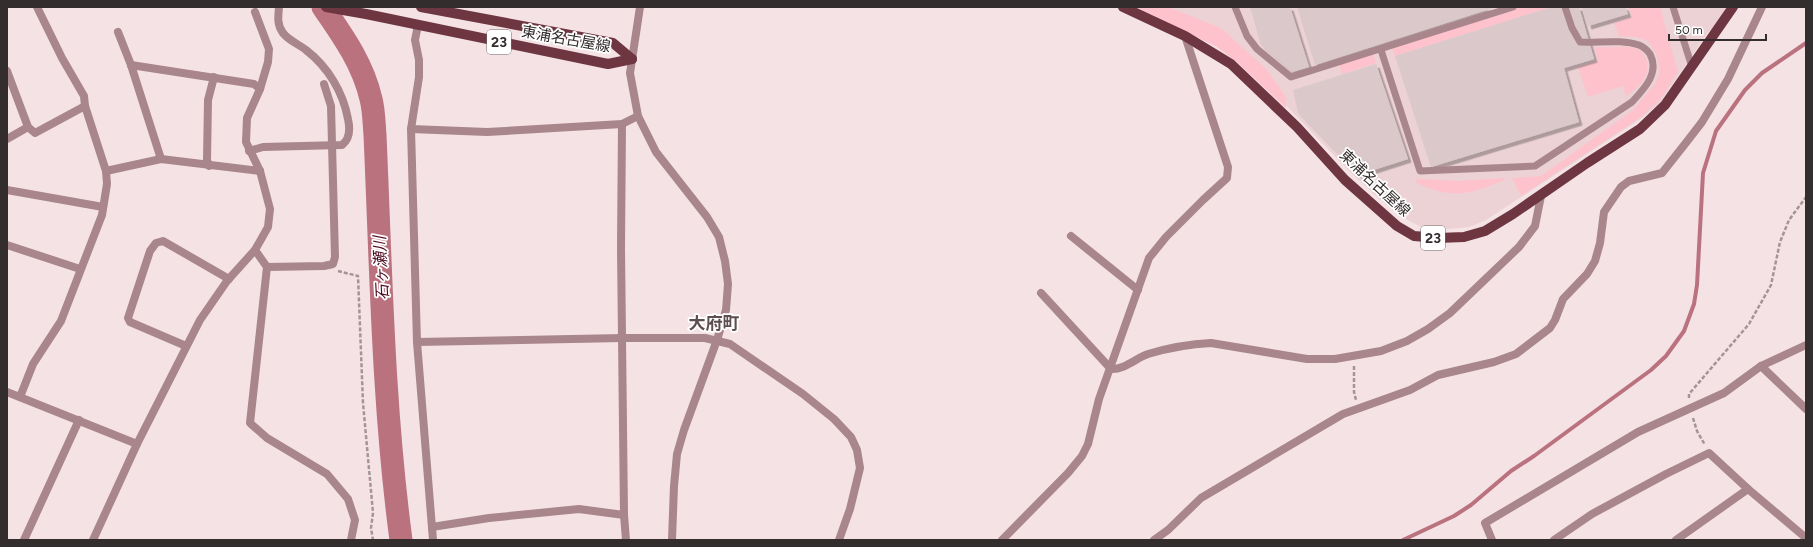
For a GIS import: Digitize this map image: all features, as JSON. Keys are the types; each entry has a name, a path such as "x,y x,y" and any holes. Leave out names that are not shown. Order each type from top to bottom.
{"main road":[{"name":"東浦名古屋線","path":"326,7 608,64 632,59"},
{"name":"東浦名古屋線","path":"421,7 613,43 632,59"},
{"name":"東浦名古屋線","path":"1123,7 1186,36 1231,64 1297,127 1345,180 1397,226 1414,236 1438,238 1464,237 1485,231 1541,196 1587,163 1640,129 1666,104 1733,7"}],"street":[{"path":"20,397 32,364 61,321 103,207 107,184 106,171 85,106 84,96 62,58 37,7"},
{"path":"249,150 263,146 342,145 349,131 346,107 342,94 317,60 284,34 279,27 277,18 279,7"},
{"path":"640,7 630,73 638,116 656,152 720,237 726,261 728,284 726,310 717,340 692,405 677,454 672,540"},
{"path":"1154,540 1168,530 1201,498 1337,418 1359,408 1410,390 1438,375 1516,354 1550,328 1555,320 1563,299 1587,274 1595,261 1600,243 1604,212 1621,187 1629,181 1662,173 1686,144 1702,122 1728,79 1762,7"},
{"path":"93,540 137,444 200,320 229,279 255,250 268,227 270,209 260,171 246,142 247,118 260,89 268,62 269,49 255,12"},
{"path":"418,25 415,40 419,60 419,77 411,129 417,342 433,540"},
{"path":"118,32 131,65 161,159"},
{"path":"1002,540 1068,473 1082,456 1088,444 1099,400 1149,258 1166,237 1227,178 1228,167 1186,36"},
{"path":"131,65 254,84 260,89"},
{"path":"7,71 28,127 35,133 85,106"},
{"path":"209,166 207,160 208,100 214,77"},
{"path":"267,267 316,267 333,264 335,257 331,106 324,84"},
{"path":"411,129 487,132 622,124 638,116"},
{"path":"622,124 621,248 624,515 626,540"},
{"path":"7,139 28,127"},
{"path":"106,171 161,159 260,171"},
{"path":"7,190 103,207"},
{"path":"1041,293 1111,369 1117,369 1148,354 1201,343 1211,343 1307,359 1335,359 1381,351 1407,341 1428,329 1450,313 1519,248 1535,226 1541,196"},
{"path":"1071,236 1138,290"},
{"path":"186,346 130,322 128,318 150,251 156,243 163,241 229,279"},
{"path":"7,245 80,269"},
{"path":"255,250 267,267 250,423 267,438 327,474 348,499 355,520 351,540"},
{"path":"417,342 623,338 717,340 730,344 803,394 834,419 851,437 857,450 860,468 850,509 839,540"},
{"path":"1492,540 1485,523 1638,432 1724,393 1761,366 1806,345"},
{"path":"1761,366 1806,409"},
{"path":"7,392 137,444"},
{"path":"24,540 79,420"},
{"path":"1554,540 1592,514 1709,453 1748,489 1806,538"},
{"path":"1676,540 1748,489"},
{"path":"432,527 489,518 579,509 624,515"}],"lane":[{"path":"1235,7 1247,36 1257,49 1291,77 1381,50 1513,7"},
{"path":"1381,50 1420,171 1535,166 1632,102 1645,88 1653,73 1652,58 1647,50 1639,45 1621,42 1580,42 1572,28 1564,7"},
{"path":"1673,7 1692,68"}],"path":[{"path":"1709,453 1697,431 1689,409 1689,394 1749,324 1771,285 1780,242 1788,220 1806,197"},
{"path":"333,264 338,271 358,276 363,403 373,513 371,528 373,540"},
{"path":"1354,356 1354,392 1359,408"}],"shaded area":[{"path":"1136,7 1168,7 1221,28 1266,69 1286,97 1286,108 1237,62 1217,47"},
{"path":"1147,7 1728,7 1712,30 1708,32 1660,103 1642,118 1486,220 1469,227 1438,230 1423,228 1402,217 1378,198 1350,172 1275,94 1236,59 1203,36"},
{"path":"1517,7 1548,8 1395,56 1392,48"},
{"path":"1629,7 1660,7 1678,72 1659,101 1641,117 1521,196 1512,178 1541,176 1633,110 1655,84 1660,72 1657,55 1648,41 1636,37 1619,36 1614,23 1632,17"},
{"path":"1594,47 1628,47 1639,50 1646,58 1647,64 1644,80 1636,89 1626,96 1623,86 1588,97 1578,67 1598,61"},
{"path":"1373,54 1376,63 1342,74 1339,64"},
{"path":"1504,178 1505,180 1481,189 1460,193 1439,191 1415,182 1417,179 1459,181"}],"building":[{"path":"1250,7 1290,7 1309,67 1292,72 1261,45"},
{"path":"1297,7 1496,7 1315,65"},
{"path":"1552,7 1579,7 1594,59 1564,68 1579,122 1431,167 1395,56"},
{"path":"1582,7 1625,7 1628,14 1588,26"},
{"path":"1376,64 1408,159 1358,175 1298,113 1293,90"}],"waterway":[{"name":"石ヶ瀬川","path":"323,7 358,62 373,108 386,389 401,540"},
{"path":"1403,540 1454,516 1471,505 1511,471 1534,456 1651,370 1666,356 1684,331 1694,304 1697,285 1703,173 1716,131 1745,90 1762,73 1806,43"}],"district":[{"name":"大府町","path":"714,323"}]}
